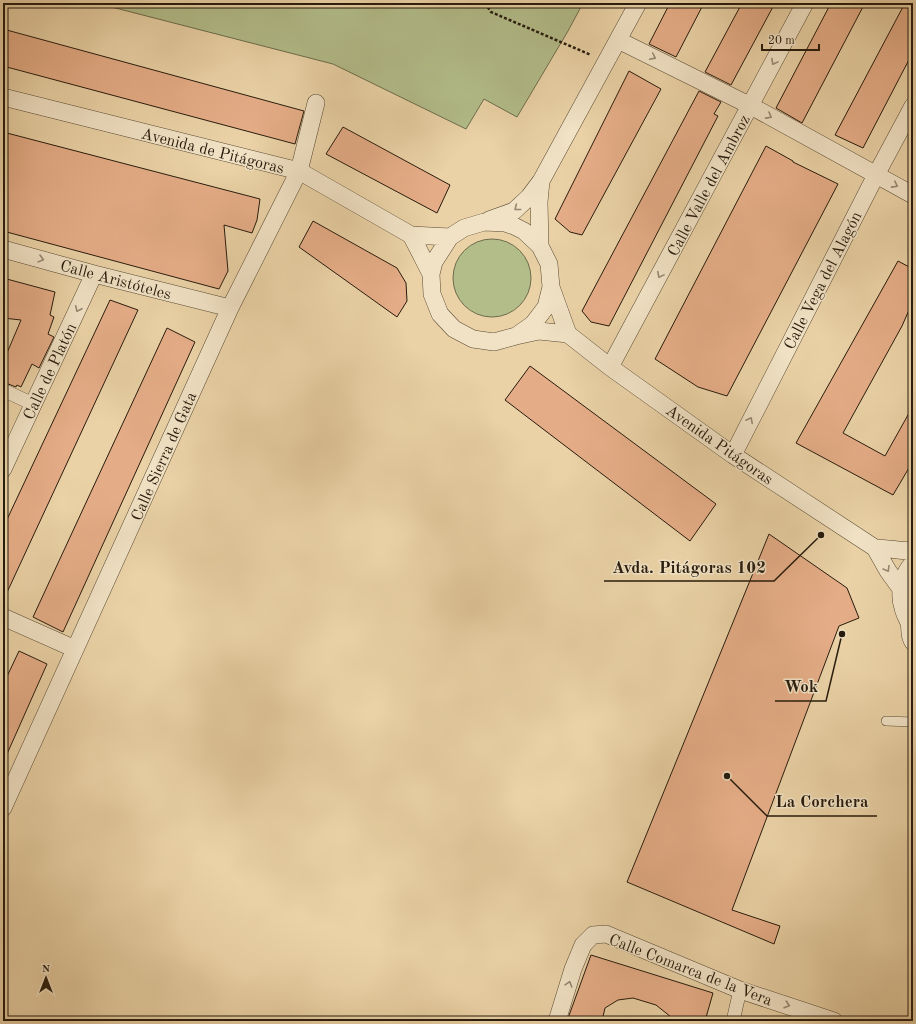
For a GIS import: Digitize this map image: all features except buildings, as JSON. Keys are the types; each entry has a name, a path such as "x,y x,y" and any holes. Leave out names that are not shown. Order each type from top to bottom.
{"street":[{"path":"484,222 505,223 514,226 524,231 540,246 549,264 551,287 568,334 539,331 494,342 473,339 454,329 440,314 432,294 431,274 434,262 450,237 464,228 514,211 529,197 541,181 638,3"},
{"name":"Calle Valle del Ambroz","path":"610,367 805,3"},
{"path":"618,40 751,106 913,195"},
{"name":"Avenida de Pitágoras","path":"3,97 298,171 411,235 450,237"},
{"name":"Calle Sierra de Gata","path":"3,808 230,308 298,171 316,103"},
{"name":"Calle Vega del Alagón","path":"733,455 876,175 913,106"},
{"path":"540,246 539,202 541,181"},
{"path":"411,235 431,274"},
{"name":"Calle Aristóteles","path":"3,249 94,274 230,308"},
{"name":"Calle de Platón","path":"3,469 94,274"},
{"path":"516,336 533,324 546,307 551,287"},
{"name":"Avenida Pitágoras","path":"568,334 610,367 733,455 875,548 888,571 901,589"},
{"path":"3,390 33,404"},
{"name":"Avenida Pitágoras","path":"875,548 913,551"},
{"path":"913,563 904,578 901,589 902,607 911,626 910,637 913,642"},
{"path":"3,617 75,649"},
{"name":"Calle Comarca de la Vera","path":"557,1021 573,969 583,945 593,935 606,934 740,990 834,1021"},
{"path":"733,1021 740,990"}],"lane":[{"path":"886,721 913,722"}],"path":[{"path":"485,3 491,12 606,61"}],"green space":[{"path":"96,3 583,3 517,117 484,99 466,129 333,64"},
{"path":"484,239 500,239 514,245 525,256 531,270 531,286 525,300 514,311 500,317 484,317 470,311 459,300 453,286 453,270 459,256 470,245"}],"place":[{"name":"Avda. Pitágoras 102","path":"821,535"},
{"name":"Wok","path":"842,634"},
{"name":"La Corchera","path":"727,776"}]}
